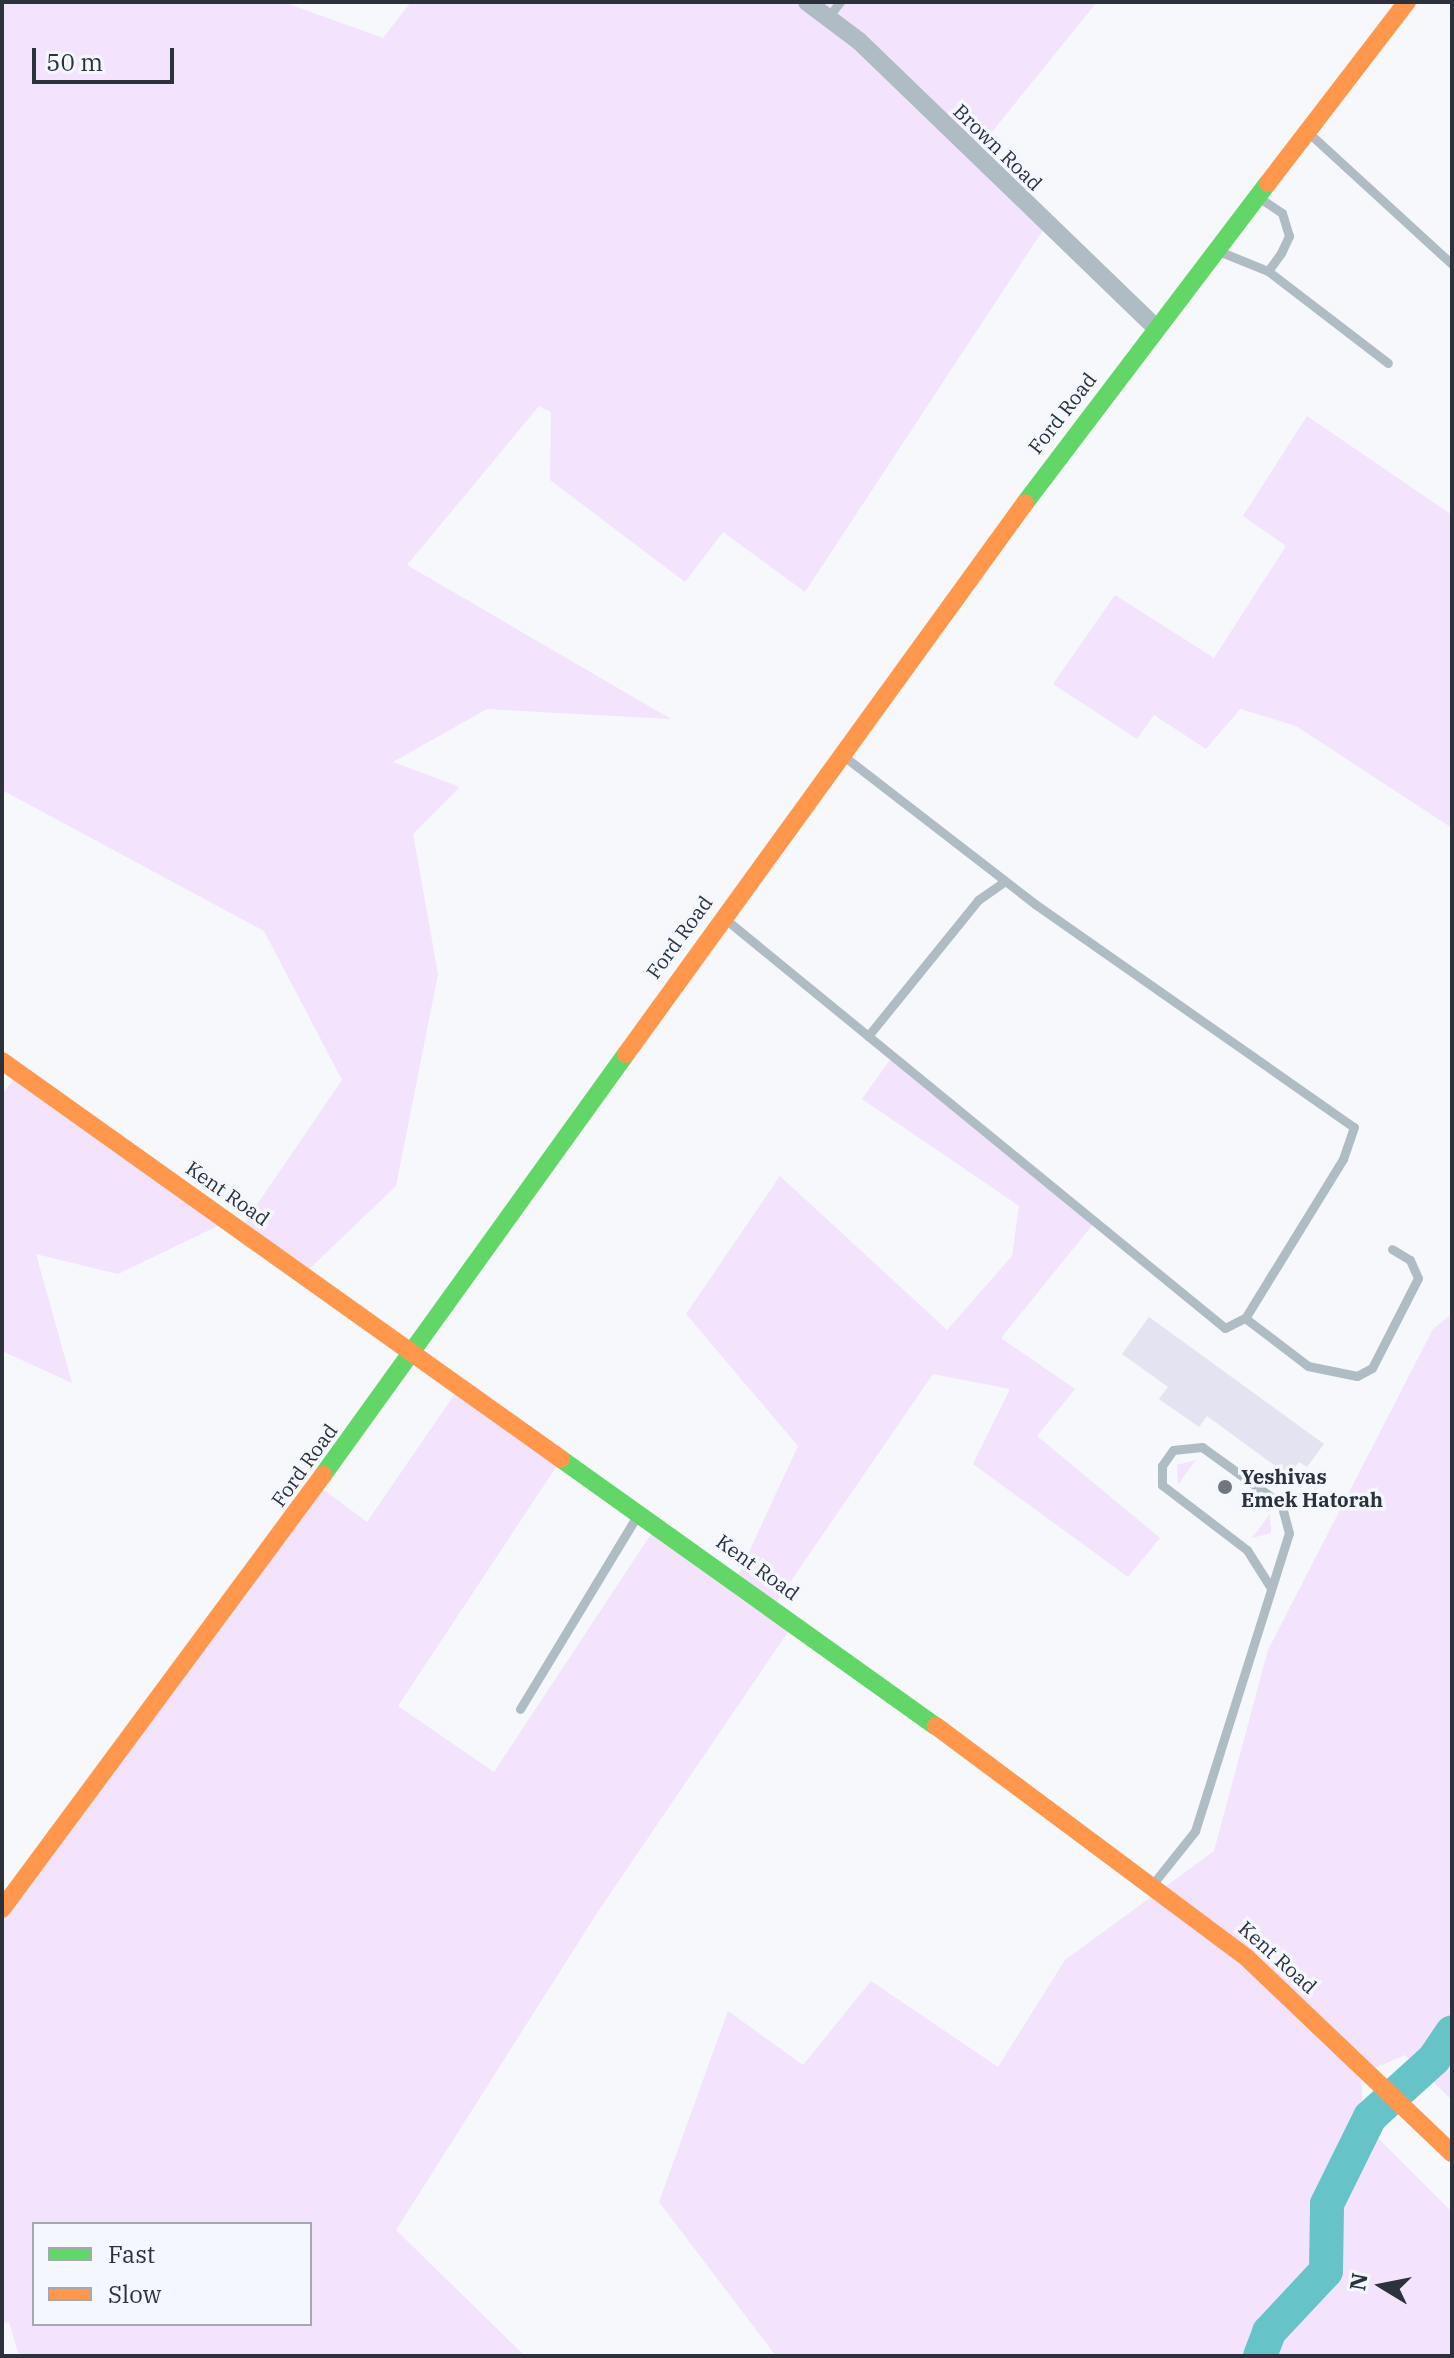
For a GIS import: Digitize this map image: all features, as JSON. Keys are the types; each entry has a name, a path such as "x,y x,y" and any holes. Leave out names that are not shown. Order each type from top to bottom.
{"street":[{"name":"Brown Road","path":"807,2 834,9 1155,327"},
{"name":"Ford Road","path":"2,1909 415,1349 838,752 1155,327 1407,2"},
{"name":"Kent Road","path":"2,1061 641,1510 1154,1882 1355,2059 1452,2153"}],"lane":[{"path":"1306,129 1452,264"},
{"path":"1256,196 1282,213 1289,236 1268,271"},
{"path":"1215,248 1268,271 1388,363"},
{"path":"721,916 1225,1328 1245,1318 1343,1159 1354,1127 1005,881 838,752"},
{"path":"868,1036 957,924 1005,881"},
{"path":"1245,1318 1308,1366 1357,1376 1372,1368 1418,1278 1410,1260 1392,1249"},
{"path":"1154,1882 1195,1831 1289,1533 1281,1504 1202,1447 1173,1450 1162,1466 1162,1485 1247,1550 1271,1588"},
{"path":"520,1709 641,1510"}],"shaded area":[{"path":"2,2 283,2 383,38 411,2 1097,2 974,154 1045,227 805,592 723,532 685,582 550,480 551,412 539,406 407,565 671,719 487,709 393,762 460,787 413,834 438,974 396,1186 305,1273 241,1228 342,1080 264,931 2,790"},
{"path":"1307,416 1452,515 1452,828 1296,726 1240,709 1206,749 1154,715 1137,739 1053,684 1115,595 1214,658 1286,546 1243,516"},
{"path":"892,1057 1094,1223 1001,1338 1075,1389 1037,1436 1160,1538 1128,1577 973,1464 1010,1389 933,1374 773,1607 794,1623 597,1913 396,2230 525,2356 19,2356 9,2322 2,2323 2,1914 320,1487 367,1522 465,1379 566,1452 398,1706 494,1772 657,1525 736,1580 798,1446 686,1314 780,1176 947,1330 1012,1256 1019,1206 862,1099"},
{"path":"19,1073 230,1220 118,1274 36,1254 72,1383 2,1351 2,1094"},
{"path":"1452,1314 1452,2100 1405,2055 1361,2074 1364,2124 1452,2212 1452,2356 776,2356 659,2202 728,2011 803,2065 871,1981 998,2067 1065,1960 1214,1851 1268,1650 1433,1329"},
{"path":"1196,1460 1187,1472 1178,1485 1177,1465"},
{"path":"1270,1514 1271,1533 1252,1538"}],"building":[{"path":"1149,1317 1324,1444 1307,1467 1299,1462 1289,1476 1207,1416 1199,1427 1159,1399 1168,1387 1122,1354"}],"waterway":[{"path":"1260,2356 1269,2332 1326,2271 1327,2204 1370,2117 1434,2059 1452,2032"}],"traffic: fast":[{"path":"1025,503 1268,183"},
{"path":"323,1475 626,1054"},
{"path":"561,1459 936,1726"}],"traffic: slow":[{"path":"1268,183 1407,2"},
{"path":"626,1054 1025,503"},
{"path":"2,1061 561,1459"},
{"path":"2,1909 323,1475"},
{"path":"936,1726 1247,1958 1452,2153"}],"place":[{"name":"Yeshivas Emek Hatorah","path":"1225,1487"}]}
